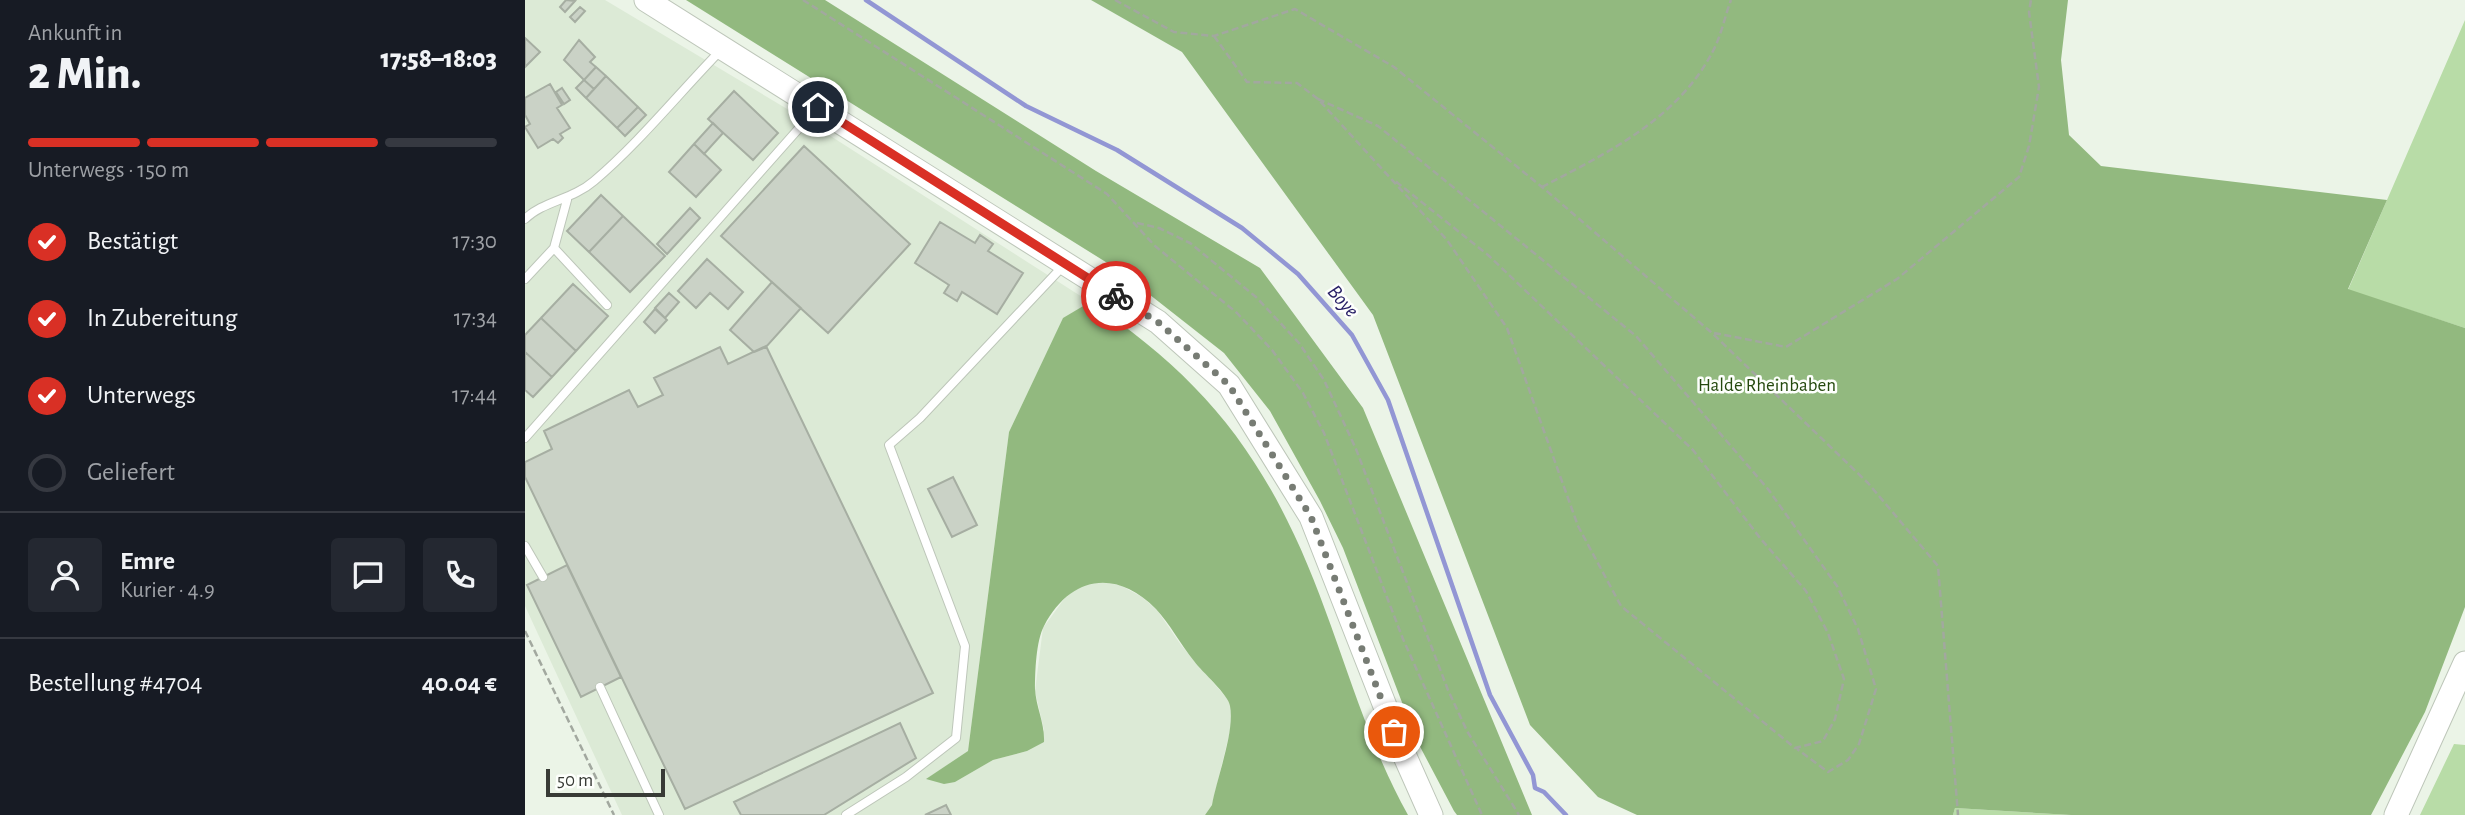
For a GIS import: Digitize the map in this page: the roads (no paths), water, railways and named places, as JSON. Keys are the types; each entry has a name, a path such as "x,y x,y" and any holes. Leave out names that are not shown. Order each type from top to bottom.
{"street":[{"path":"646,0 1158,322 1229,385 1311,517 1402,752 1431,815"},
{"path":"2396,815 2465,663"}],"lane":[{"path":"525,219 535,209 567,200 594,182 723,48"},
{"path":"525,438 818,107"},
{"path":"525,279 554,248 567,200"},
{"path":"554,248 607,305"},
{"path":"846,815 906,777 956,738 965,646 889,445 920,418 1066,264"},
{"path":"525,546 543,577"},
{"path":"600,687 659,815"}],"waterway":[{"name":"Boye","path":"866,0 1026,106 1117,150 1242,228 1298,274 1352,335 1388,400 1490,695 1533,775 1535,788 1544,792 1566,815"}],"park label":[{"name":"Halde Rheinbaben","path":"1767,385"}]}
